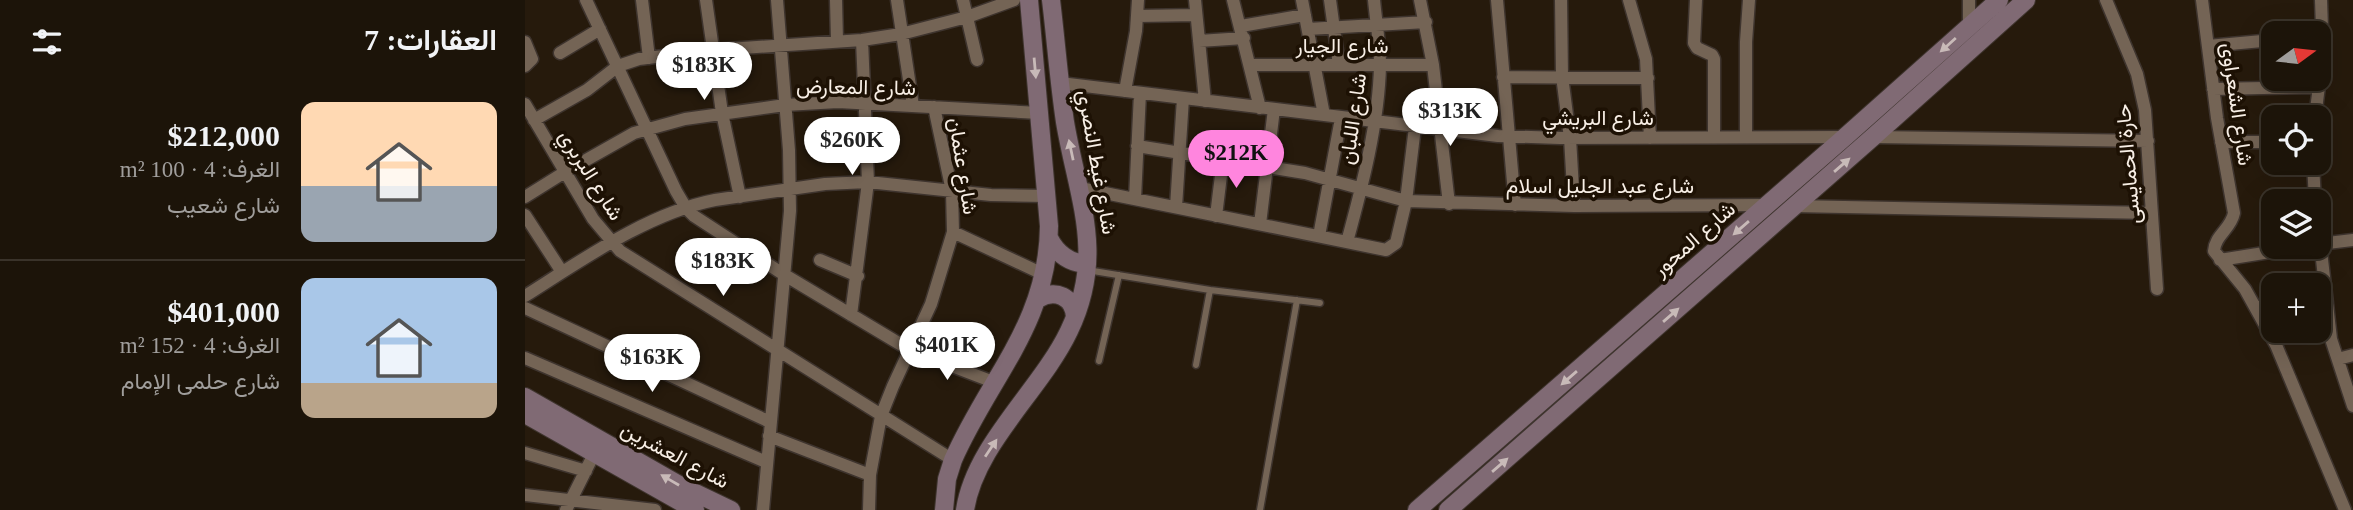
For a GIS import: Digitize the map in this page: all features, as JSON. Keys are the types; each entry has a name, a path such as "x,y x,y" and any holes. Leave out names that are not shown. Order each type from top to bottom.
{"main road":[{"path":"944,510 947,479 953,460 1025,330 1045,275 1049,238 1029,0"},
{"name":"شارع غيط النصري","path":"965,510 982,461 1063,343 1075,317 1087,267 1088,233 1068,136 1051,0"},
{"name":"شارع المحور","path":"1448,510 1873,137 1981,24 1999,0"},
{"name":"شارع المحور","path":"1417,510 1845,137 1981,24 2026,0"},
{"path":"1049,238 1064,257 1087,267"},
{"path":"1038,299 1051,293 1065,297 1074,308 1075,317"},
{"name":"شارع العشرين","path":"525,397 681,486 731,510"},
{"name":"شارع العشرين","path":"525,414 695,510"}],"street":[{"path":"586,0 686,208 703,224 910,350 996,383"},
{"path":"642,0 649,58"},
{"path":"706,0 722,113 740,197"},
{"path":"762,510 790,189 777,0"},
{"path":"837,0 837,40"},
{"path":"897,0 913,106"},
{"path":"963,0 977,60"},
{"path":"534,120 587,90 618,66 649,58 780,44 862,40 901,34 967,17 1014,0"},
{"path":"1125,91 1138,16 1138,0"},
{"path":"1195,0 1205,101"},
{"path":"1233,0 1260,108"},
{"path":"1302,0 1324,115"},
{"path":"1330,0 1339,65"},
{"name":"شارع اللبان","path":"1347,242 1362,188 1380,65 1374,0"},
{"path":"1420,0 1433,65 1450,204"},
{"path":"1497,0 1515,205"},
{"path":"1561,0 1562,76 1570,138 1574,205"},
{"path":"1629,0 1641,37 1648,78 1650,138"},
{"path":"1696,0 1694,43 1697,48 1712,55 1713,59 1714,137"},
{"path":"1746,137 1749,0"},
{"path":"1969,0 1981,24"},
{"name":"حارة الحمايسى","path":"2106,0 2137,74 2145,110 2157,289"},
{"name":"شارع الشعراوى","path":"2203,0 2213,89 2234,213 2229,227 2215,241 2214,251 2220,260"},
{"path":"2321,0 2321,21"},
{"path":"1138,16 1196,15"},
{"path":"1199,41 1305,15"},
{"path":"1308,29 1426,22"},
{"path":"560,53 600,29"},
{"path":"851,315 868,182 862,40"},
{"path":"2208,46 2261,41"},
{"path":"525,42 532,59 525,66"},
{"name":"شارع الجيار","path":"1250,65 1433,65"},
{"path":"1503,77 1648,78"},
{"name":"شارع البريشي","path":"1060,83 1510,137 1845,137"},
{"path":"2213,89 2261,89"},
{"path":"1135,199 1140,93"},
{"path":"1176,207 1183,98"},
{"name":"شارع المعارض","path":"525,197 621,139 672,121 785,105 865,103 1039,113"},
{"name":"شارع البربري","path":"525,104 593,219 611,243 629,258 953,460"},
{"name":"شارع عثمان","path":"869,510 870,475 881,416 931,304 953,232 952,191 934,107"},
{"path":"1261,224 1274,109"},
{"path":"1318,236 1342,118"},
{"path":"1080,188 1383,249 1392,248 1396,243 1406,201 1415,127"},
{"path":"1873,137 2148,141"},
{"path":"2221,142 2261,142"},
{"name":"شارع عبد الجليل اسلام","path":"1137,146 1267,166 1330,179 1406,201 1450,204 1767,205 2152,213"},
{"path":"1216,216 1223,159"},
{"path":"525,296 611,243 699,203 790,189 868,182 991,195 1046,196"},
{"path":"525,215 562,272"},
{"path":"953,232 1045,275"},
{"path":"2331,240 2353,240"},
{"path":"2220,260 2261,253"},
{"path":"820,260 857,276"},
{"path":"2220,260 2239,281 2257,308 2283,361 2345,510"},
{"path":"525,308 770,422"},
{"path":"2257,308 2261,308"},
{"path":"2331,334 2353,407"},
{"path":"2338,359 2353,355"},
{"path":"525,358 767,462"},
{"path":"769,436 870,475"},
{"path":"525,453 586,471"},
{"path":"569,505 594,454"},
{"path":"525,495 569,505 655,510 666,507 673,498"}],"lane":[{"path":"1087,267 1210,290 1321,303"},
{"path":"1099,361 1119,275"},
{"path":"1196,365 1210,290"},
{"path":"1260,510 1297,300"}]}
